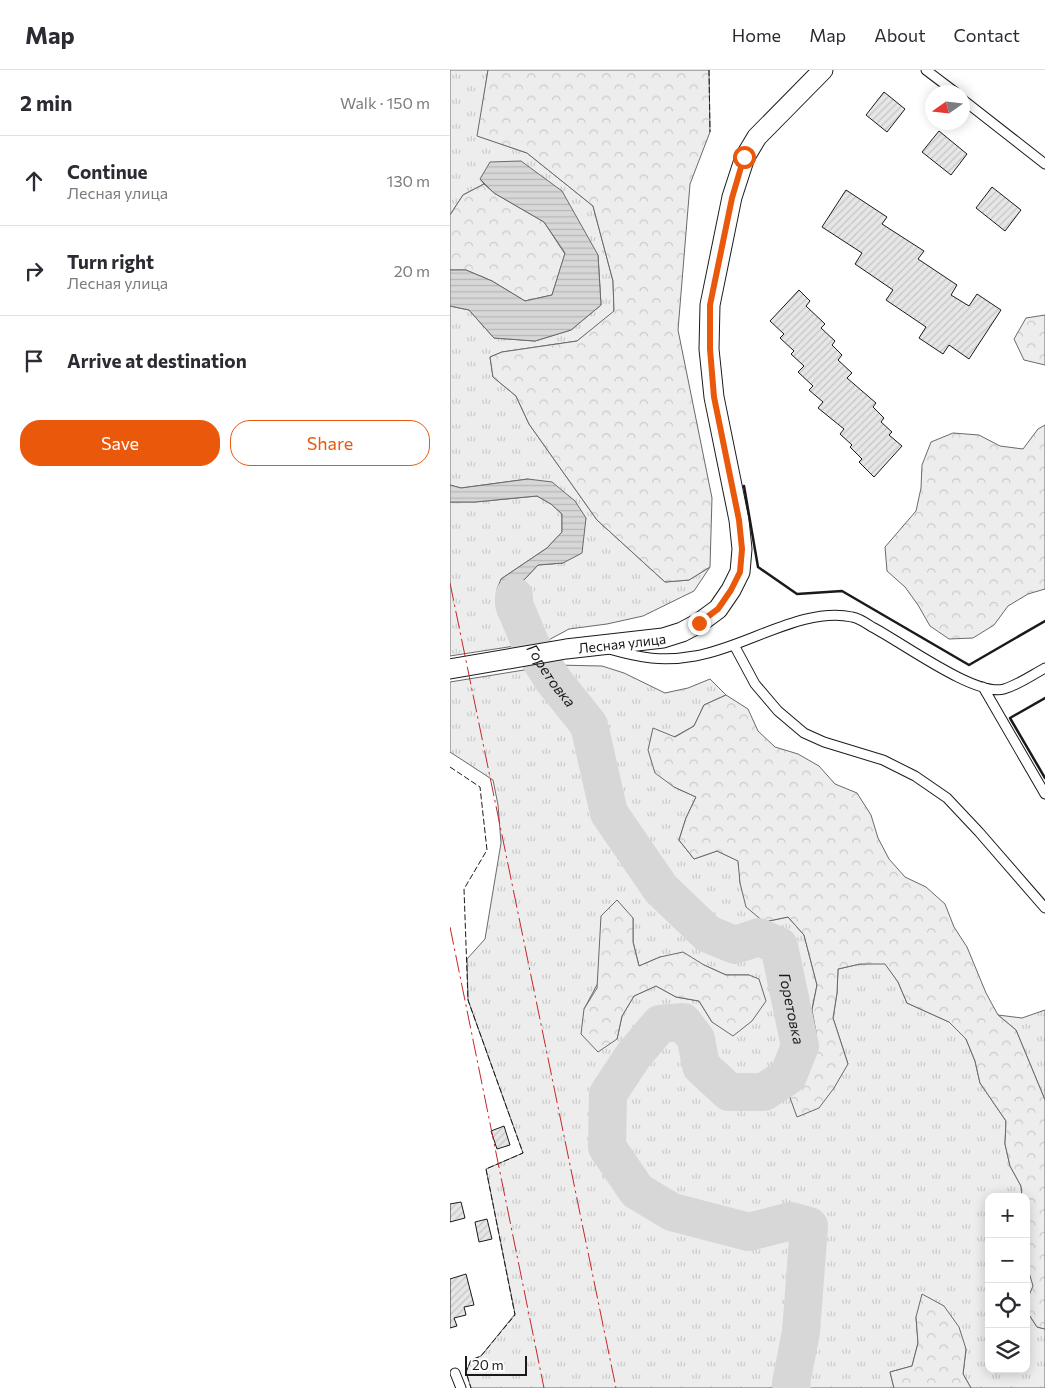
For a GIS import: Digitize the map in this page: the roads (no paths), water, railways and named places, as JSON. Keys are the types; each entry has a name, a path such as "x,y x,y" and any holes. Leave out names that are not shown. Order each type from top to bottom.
{"street":[{"name":"Лесная улица","path":"450,669 566,649 662,638 682,632 699,623 718,609 731,590 740,572 742,549 739,520 714,397 710,349 710,305 732,198 744,157 757,137 823,70"}],"lane":[{"path":"926,70 946,85"},
{"path":"970,105 1045,164"},
{"path":"594,645 635,656 666,660 697,656 734,646 798,621 831,614 853,617 879,630 960,679 983,687 1003,690 1045,668"},
{"path":"734,646 756,684 778,712 804,733 824,742 883,760 915,776 947,798 980,832 1045,908"},
{"path":"983,687 1045,794"},
{"path":"455,1373 461,1388"}],"waterway":[{"name":"Горетовка","path":"514,596 514,604 531,645 553,680 589,725 609,813 661,889 708,934 735,945 759,937 779,946 800,1046 788,1076 764,1092 729,1092 701,1066 696,1039 683,1022 660,1024 633,1056 608,1094 607,1147 637,1191 672,1212 749,1232 791,1221 809,1226 801,1332 791,1383 792,1388"}]}
